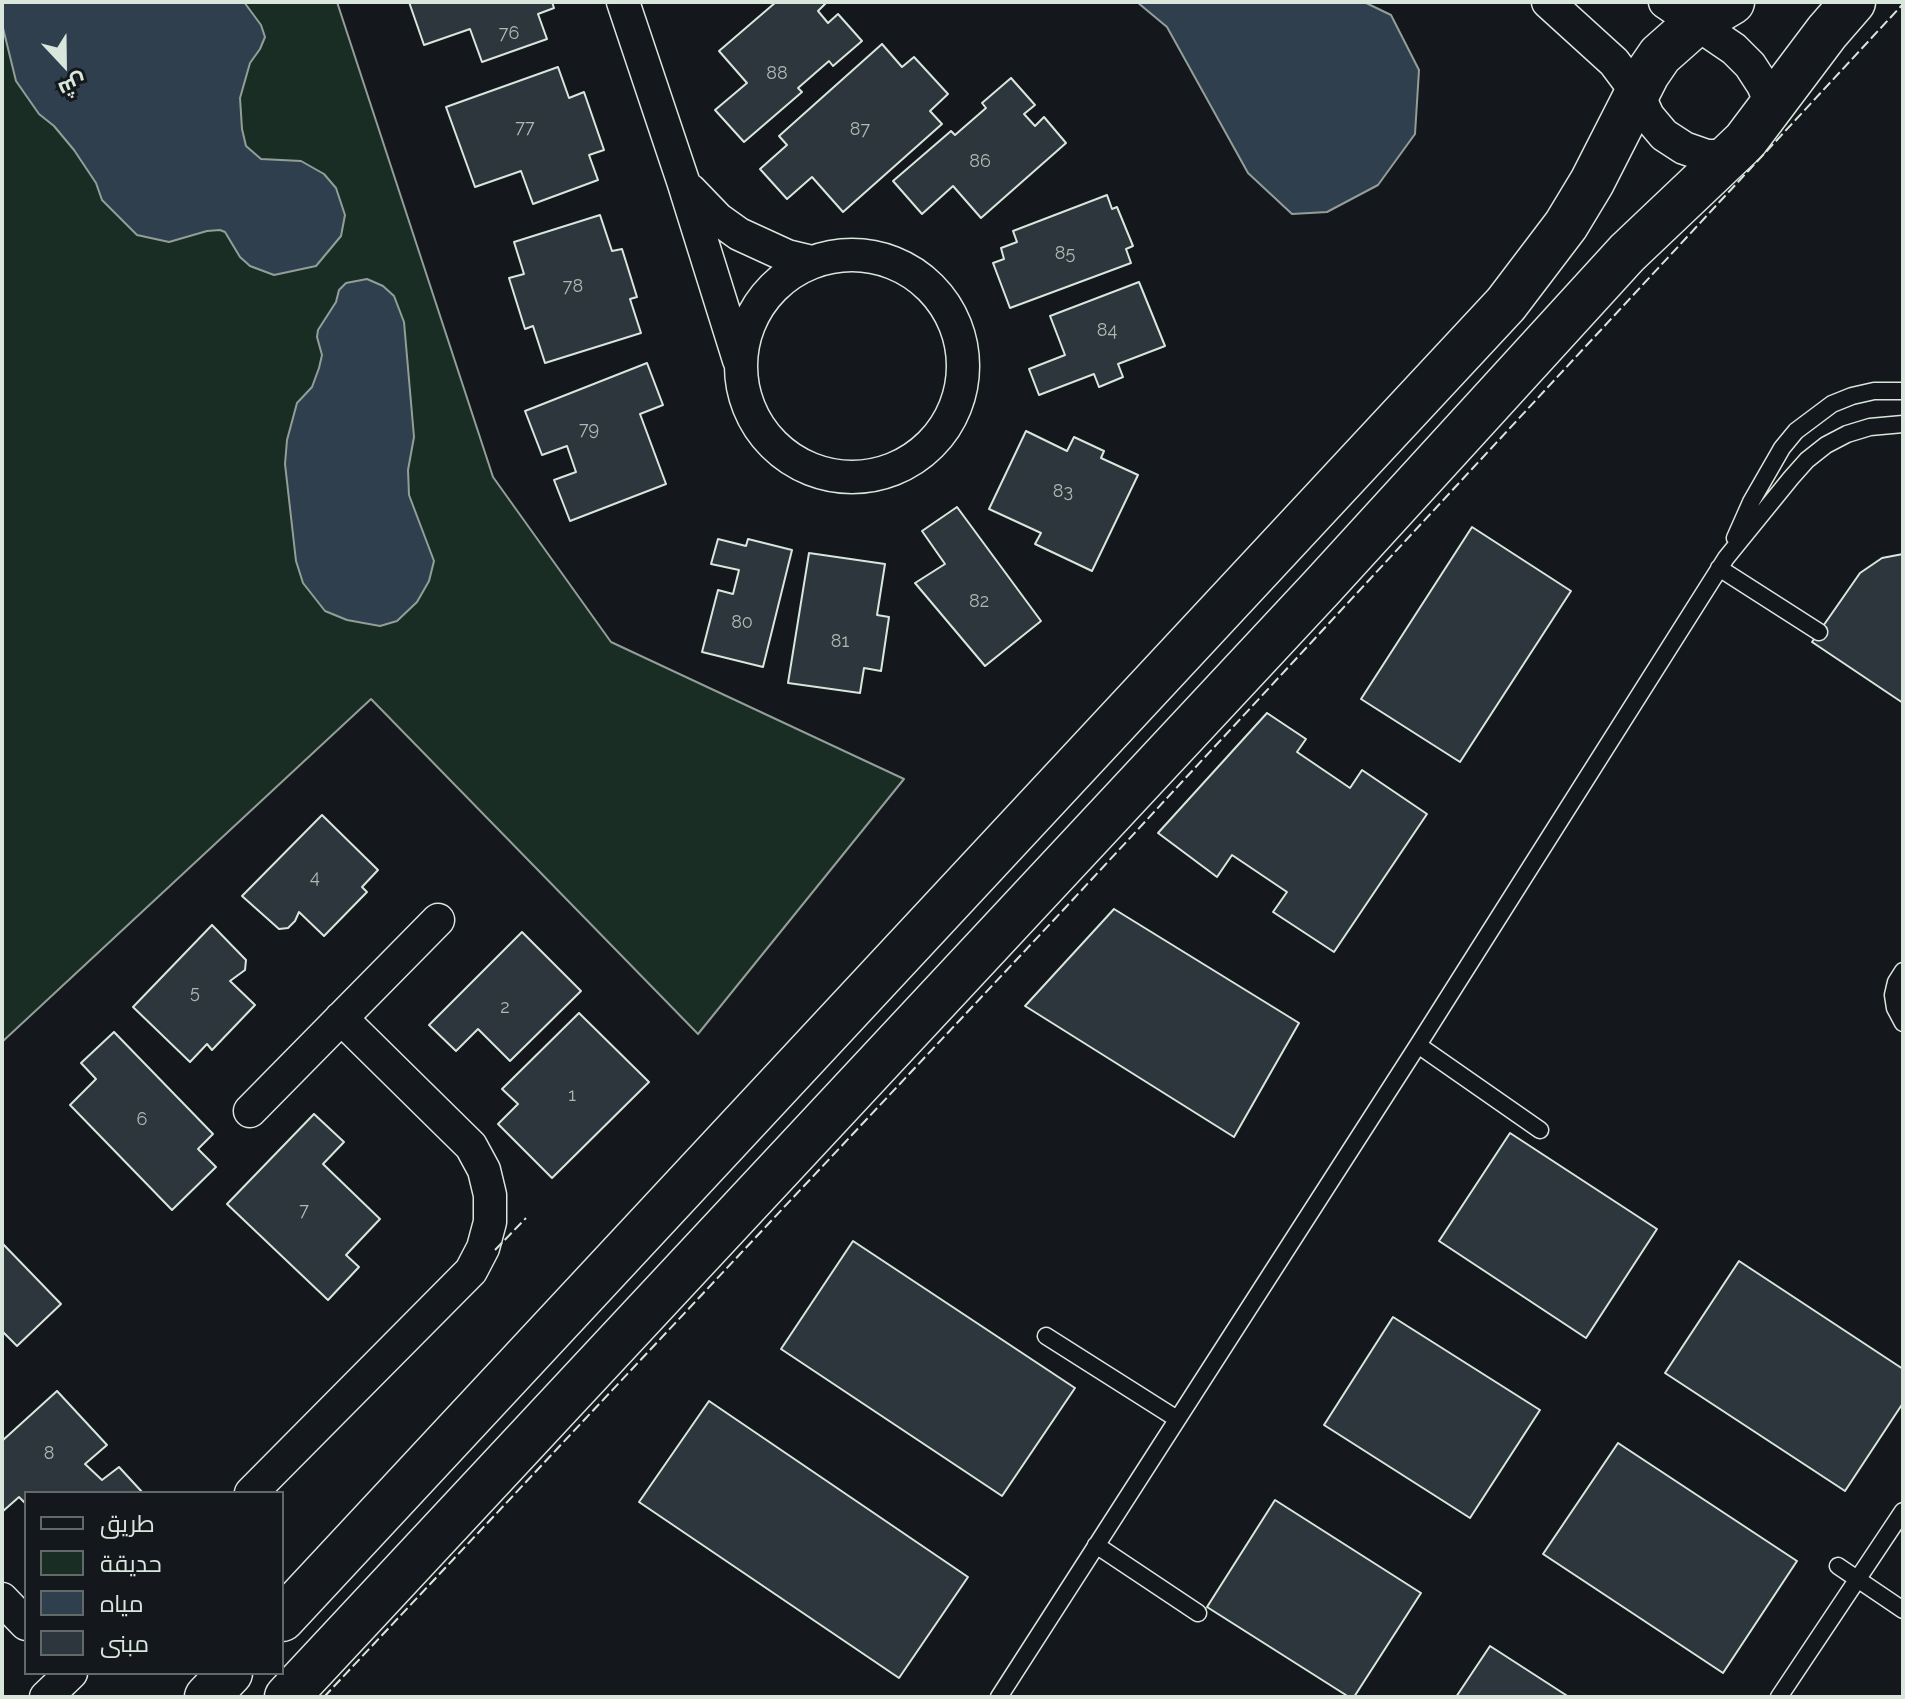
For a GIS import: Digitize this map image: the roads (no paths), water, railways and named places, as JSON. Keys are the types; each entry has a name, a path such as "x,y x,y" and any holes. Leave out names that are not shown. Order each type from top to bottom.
{"street":[{"path":"623,2 741,367 745,395 756,423 774,446 799,463 826,474 856,477 885,471 912,459 935,440 951,415 961,387 963,358 957,329 944,303 924,281 899,265 871,256 841,255 812,262 788,275 768,292 753,315 743,340 741,367"},
{"path":"1548,2 1614,62 1638,94 1648,116 1664,135 1684,148 1707,156 1727,156"},
{"path":"1680,13 1732,2"},
{"path":"287,1697 1332,576 1627,253 1745,141 1853,2"},
{"path":"284,1617 1506,304 1566,225 1610,150 1680,13"},
{"path":"1680,13 1734,49 1750,65 1772,106"},
{"path":"683,181 709,210 739,234 787,256 812,262"},
{"path":"250,1111 438,920"},
{"path":"253,1491 462,1281 483,1248 490,1222 490,1195 484,1170 471,1146 341,1018"},
{"path":"2,1599 24,1622"},
{"path":"46,1697 69,1675"},
{"path":"207,1697 228,1675"}],"lane":[{"path":"1723,563 1751,502 1782,448 1796,431 1832,404 1852,396 1874,391 1903,391"},
{"path":"999,1697 1723,563 1791,478 1826,445 1870,427 1903,424"},
{"path":"1723,563 1819,632"},
{"path":"1903,971 1893,995 1895,1008 1903,1023"},
{"path":"1418,1045 1540,1130"},
{"path":"1046,1336 1177,1419"},
{"path":"1779,1697 1903,1511"},
{"path":"1096,1545 1198,1613"},
{"path":"1838,1566 1903,1610"}],"water":[{"path":"2,2 244,2 261,25 265,37 250,63 240,98 246,146 261,159 301,161 324,174 336,188 345,215 341,236 316,266 274,275 250,266 240,257 225,232 220,230 169,242 137,235 102,200 96,183 74,150 39,114 16,81 3,28"},
{"path":"1137,2 1364,2 1391,15 1419,70 1415,134 1378,185 1327,212 1292,214 1248,173 1167,27"},
{"path":"367,279 383,286 394,296 404,322 414,437 408,470 409,495 434,561 429,581 417,602 397,621 380,626 347,620 325,611 303,583 296,561 285,464 287,440 297,403 312,387 319,368 322,355 318,330 336,302 339,290 346,283"}]}
